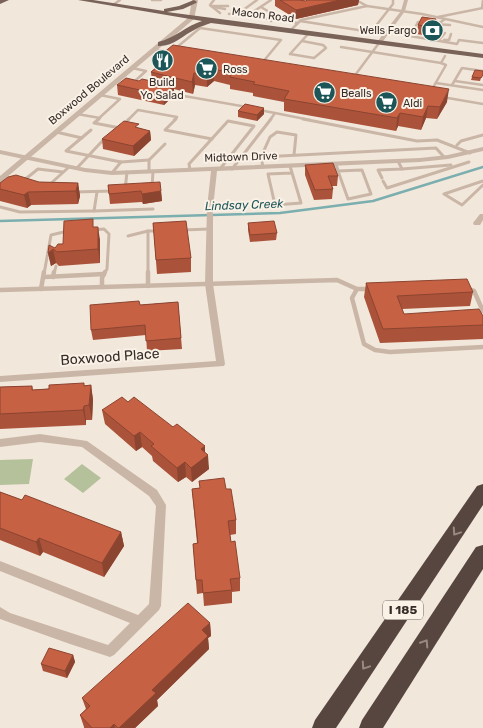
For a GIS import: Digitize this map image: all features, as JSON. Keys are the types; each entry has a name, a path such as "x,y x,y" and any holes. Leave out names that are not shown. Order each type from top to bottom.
{"highway":[{"name":"I 185","path":"323,728 483,491"},
{"name":"I 185","path":"370,728 483,553"}],"main road":[{"path":"0,1 6,0"},
{"name":"Macon Road","path":"81,0 192,18 242,24 263,22 308,33 381,43 396,43 483,56"},
{"path":"153,12 181,8 195,1"},
{"path":"161,44 172,42 194,25 220,21"},
{"name":"Macon Road","path":"381,43 393,48 443,60 483,62"}],"street":[{"path":"381,43 404,12 406,0"},
{"path":"192,18 195,1"},
{"name":"Boxwood Boulevard","path":"0,180 192,18"},
{"name":"Midtown Drive","path":"0,152 73,167 127,172 263,167 291,169 337,167 444,158 483,149"},
{"path":"209,284 210,208 217,169"},
{"path":"477,223 483,216"},
{"name":"Boxwood Place","path":"0,379 221,364 209,284"},
{"path":"0,443 40,438 84,444 153,493 161,506 155,606 110,651 70,640 6,617 0,612"},
{"path":"0,566 140,621"}],"lane":[{"path":"113,5 120,0"},
{"path":"152,0 161,0"},
{"path":"211,6 210,4 214,0"},
{"path":"240,10 232,11 240,10 256,0"},
{"path":"242,24 247,16 269,0"},
{"path":"356,0 367,6 483,27"},
{"path":"248,17 263,22 299,22 371,32 389,10 393,0"},
{"path":"436,17 448,13 482,8 482,0 478,0"},
{"path":"211,6 224,9"},
{"path":"211,6 224,9"},
{"path":"211,6 215,11 224,9"},
{"path":"291,30 299,22 367,6"},
{"path":"261,7 276,16 271,21"},
{"path":"260,13 265,9"},
{"path":"433,24 445,19"},
{"path":"438,41 434,37 444,31 454,21"},
{"path":"250,35 263,22"},
{"path":"450,25 418,22 410,36 457,44 459,40 483,42"},
{"path":"438,41 442,39 444,31 450,25"},
{"path":"444,31 450,25"},
{"path":"154,50 171,52 200,28 282,41 258,67 267,68"},
{"path":"438,41 449,40 444,31"},
{"path":"302,41 323,45 326,48 314,58 290,54 308,33"},
{"path":"357,83 350,82 381,43"},
{"path":"342,48 443,60 446,65 429,95"},
{"path":"132,68 146,71 136,80 136,84 145,86"},
{"path":"452,85 464,68 483,71"},
{"path":"455,80 483,85"},
{"path":"436,82 483,90"},
{"path":"163,90 184,96 248,108"},
{"path":"100,95 120,99 94,123 120,128 138,110 177,117 165,130 212,139"},
{"path":"438,97 483,104"},
{"path":"257,109 417,140 424,138 457,145 470,153"},
{"path":"232,169 275,113"},
{"path":"78,114 100,118"},
{"path":"190,170 189,164 228,121 254,126 217,169"},
{"path":"91,130 66,151 121,162 149,160 165,144"},
{"path":"56,132 82,138"},
{"path":"263,167 261,156 270,137 277,132 296,135 294,155"},
{"path":"50,191 44,190 63,172 88,156 109,134"},
{"path":"457,145 461,141 483,135"},
{"path":"261,156 436,148 444,158"},
{"path":"380,150 385,162"},
{"path":"143,190 152,190 149,160"},
{"path":"398,161 402,169"},
{"path":"112,172 121,162"},
{"path":"469,162 387,188 378,170 402,169 431,168 469,162"},
{"path":"337,167 362,170 371,194 348,199 337,167"},
{"path":"27,186 19,185 35,170 41,168 63,172"},
{"path":"291,169 301,203 275,205 268,174 291,169"},
{"path":"124,191 127,172"},
{"path":"483,181 444,194 462,204 483,185"},
{"path":"65,192 134,190"},
{"path":"94,211 96,192"},
{"path":"0,207 20,212 153,209"},
{"path":"174,230 210,225"},
{"path":"87,230 104,230 109,234 107,269 104,274 102,287"},
{"path":"41,289 51,235 61,231 70,231"},
{"path":"148,231 148,286"},
{"path":"128,236 148,231 165,231"},
{"path":"47,252 55,256"},
{"path":"53,277 56,266"},
{"path":"44,277 104,274"},
{"path":"0,290 337,280 357,290 376,288"},
{"path":"464,287 474,291 483,312 473,313"},
{"path":"357,290 352,298 364,344 375,350 390,352 483,347"}],"green space":[{"path":"33,459 29,484 0,485 0,460"},
{"path":"82,464 101,478 83,493 64,479"}],"building":[{"path":"280,0 306,1 340,0 296,10"},
{"path":"422,17 436,19 432,27 418,25"},
{"path":"173,45 449,89 440,107 428,106 423,117 400,113 397,118 284,99 289,91 253,84 255,82 230,77 232,73 213,69 207,75 194,73 192,82 151,72 166,59 158,57"},
{"path":"475,70 483,71 481,78 472,77"},
{"path":"126,78 139,81 142,79 174,86 163,95 117,85"},
{"path":"245,104 264,108 257,115 238,111"},
{"path":"124,121 139,124 135,127 150,131 133,146 102,139"},
{"path":"333,163 338,176 328,176 333,189 315,190 305,165"},
{"path":"16,175 39,182 78,183 76,191 28,192 24,195 0,189 0,183 8,177"},
{"path":"160,182 161,191 142,194 141,191 109,194 108,185"},
{"path":"93,219 93,227 98,227 98,249 57,252 53,249 48,253 49,245 55,248 58,244 63,244 64,221"},
{"path":"186,221 191,258 156,260 153,223"},
{"path":"274,221 277,233 250,235 248,223"},
{"path":"467,279 473,292 397,296 404,314 479,309 483,316 483,325 383,329 366,283"},
{"path":"139,301 140,305 178,302 181,338 146,341 145,325 91,330 90,305"},
{"path":"84,383 84,386 91,385 89,405 84,406 83,410 0,414 0,387 32,386 32,390 49,389 49,385"},
{"path":"122,397 128,402 134,397 173,427 177,424 205,446 201,449 208,455 191,468 185,462 177,468 151,446 154,444 140,432 134,436 102,410"},
{"path":"224,478 226,489 231,489 236,520 228,521 231,542 235,541 240,578 230,579 232,590 203,593 202,580 196,580 193,544 198,543 192,489 200,488 199,481"},
{"path":"0,492 22,500 25,495 121,532 102,563 39,538 36,542 0,528"},
{"path":"188,603 210,623 202,630 208,636 152,690 156,693 119,728 114,724 110,728 92,728 80,715 90,706 82,698"},
{"path":"49,648 73,655 65,671 41,664"}],"waterway":[{"name":"Lindsay Creek","path":"0,221 280,213 373,201 483,167"}],"place":[{"name":"Wells Fargo","path":"433,30"},
{"name":"Build Yo Salad","path":"162,61"},
{"name":"Ross","path":"207,69"},
{"name":"Bealls","path":"325,93"},
{"name":"Aldi","path":"387,103"}]}
